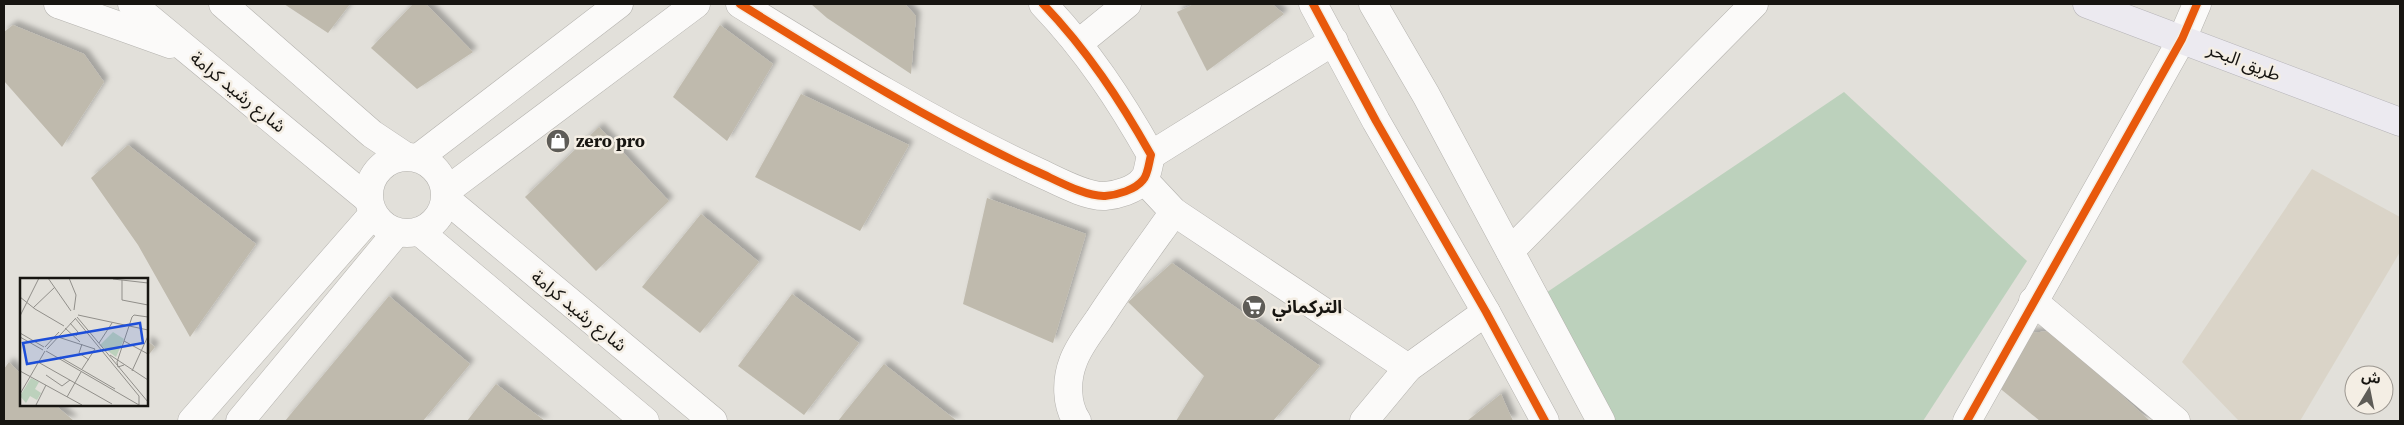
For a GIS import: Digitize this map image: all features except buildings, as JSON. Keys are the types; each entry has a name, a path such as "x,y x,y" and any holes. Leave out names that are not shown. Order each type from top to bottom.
{"highway":[{"name":"طريق البحر","path":"2087,4 2400,122"}],"street":[{"path":"58,4 186,50"},
{"name":"شارع رشيد كرامة","path":"132,4 370,206"},
{"path":"223,4 372,134 412,157 431,165 441,176 446,195 442,213 432,224 408,232 240,421"},
{"path":"619,4 412,157 390,160 378,170 370,183 370,206 379,222 408,232 645,421"},
{"path":"446,195 696,4"},
{"path":"740,4 856,76 942,125 1077,189 1104,196 1124,192 1148,168 1334,41"},
{"path":"1043,4 1079,44 1104,77 1148,168 1174,212 1408,368"},
{"path":"1079,44 1127,4"},
{"path":"1313,4 1376,121 1486,312 1545,421"},
{"path":"1373,4 1426,95 1601,421"},
{"path":"1510,251 1754,4"},
{"path":"1967,421 2182,39 2197,4"},
{"name":"شارع رشيد كرامة","path":"446,195 713,421"},
{"path":"192,421 370,206"},
{"path":"1077,421 1073,415 1069,397 1068,378 1073,361 1110,302 1174,212"},
{"path":"2033,301 2176,421"},
{"path":"1364,421 1408,368 1486,312"}],"shaded area":[{"path":"2312,169 2400,217 2400,252 2300,421 2239,421 2182,362"}],"green space":[{"path":"1844,92 2027,261 1923,421 1609,421 1525,307"}],"cycle path":[{"path":"740,4 849,71 924,114 1038,172 1097,196 1115,194 1131,189 1140,184 1145,178 1151,155 1102,76 1074,39 1043,4"},
{"path":"1313,4 1376,121 1486,312 1545,421"},
{"path":"1967,421 2182,39 2197,4"}],"place":[{"name":"zero pro","path":"558,141"},
{"name":"التركماني","path":"1254,307"}]}
